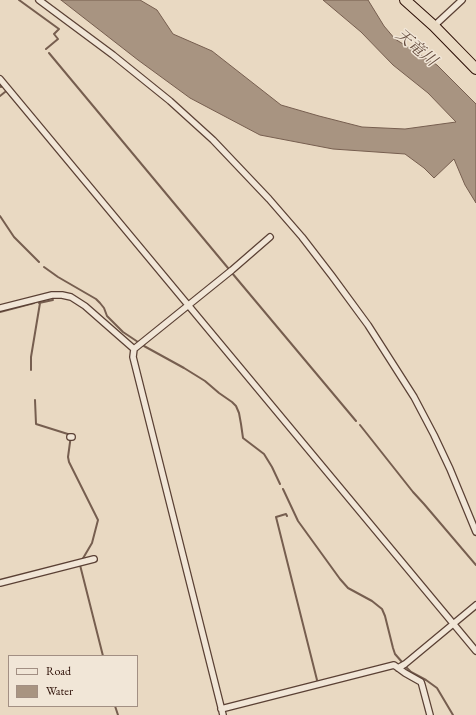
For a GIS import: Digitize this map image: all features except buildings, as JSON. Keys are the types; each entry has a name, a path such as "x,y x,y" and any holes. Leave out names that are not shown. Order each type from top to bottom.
{"highway":[{"path":"405,0 434,26 476,69"}],"street":[{"path":"39,0 113,55 159,92 213,140 269,199 302,237 368,325 414,397 438,442 476,532"},
{"path":"434,26 462,0"},
{"path":"0,79 476,651"},
{"path":"0,91 6,86"},
{"path":"222,715 133,357 138,346 270,237"},
{"path":"0,308 52,295 71,297 138,346"},
{"path":"0,583 94,559"},
{"path":"398,668 405,664 476,605"},
{"path":"221,709 394,665 420,682 430,715"}],"water":[{"path":"61,0 140,0 157,10 173,34 212,51 281,105 362,127 405,129 456,122 428,93 393,65 361,32 323,0 368,0 384,26 395,39 437,65 476,104 476,203 465,185 454,159 434,178 424,168 405,154 333,149 260,135 190,98"}],"waterway":[{"path":"19,0 59,29 54,34 58,39 46,49"},
{"path":"49,53 228,268"},
{"path":"0,96 5,92"},
{"path":"0,216 14,237 39,262"},
{"path":"44,267 96,299 104,308 107,316 123,332 144,346 205,381 232,402 236,406 239,413 243,438 264,454 280,484"},
{"path":"232,273 356,421"},
{"path":"39,303 53,300"},
{"path":"0,312 34,303"},
{"path":"31,370 31,357 40,303"},
{"path":"35,400 36,424 71,435 68,457 69,462 98,520 92,543 82,560"},
{"path":"360,425 413,492 476,565"},
{"path":"283,489 298,521 340,579 348,588 372,601 382,609 395,654 402,662"},
{"path":"287,516 286,514 276,517 317,680"},
{"path":"80,565 103,655"},
{"path":"406,667 411,672 437,688 453,715"},
{"path":"115,707 118,715"}],"water label":[{"name":"天竜川","path":"416,48"}]}
